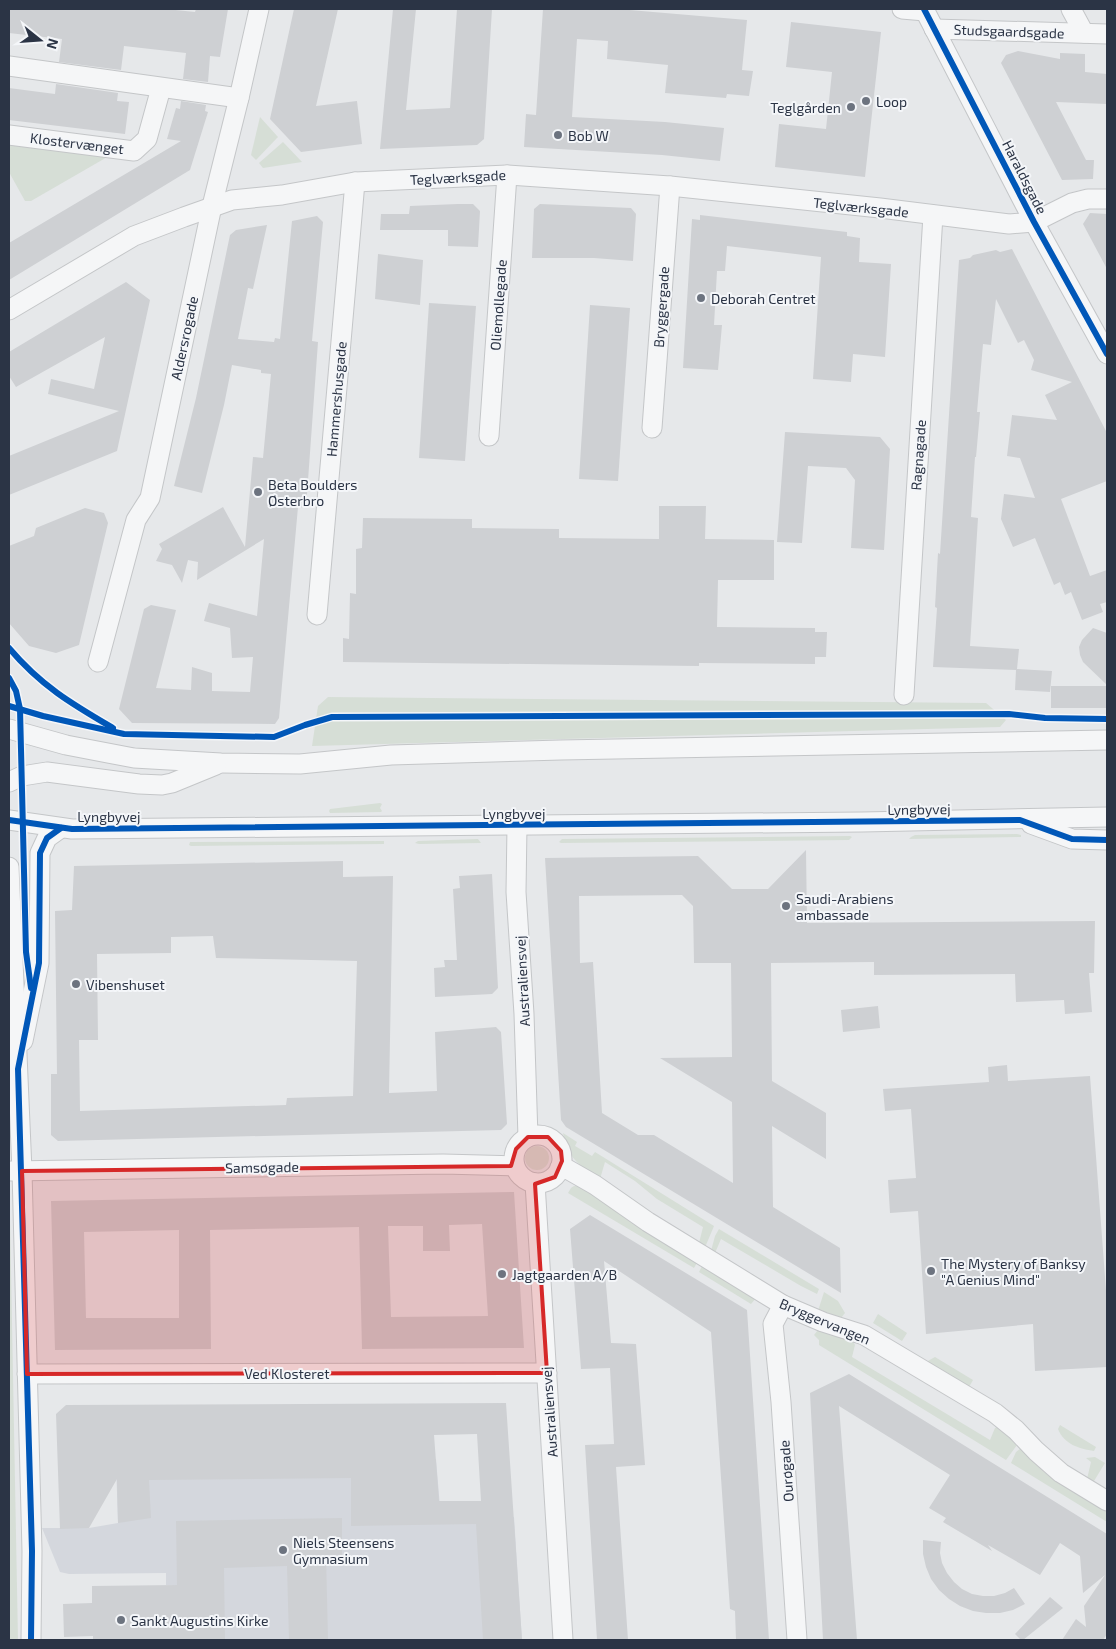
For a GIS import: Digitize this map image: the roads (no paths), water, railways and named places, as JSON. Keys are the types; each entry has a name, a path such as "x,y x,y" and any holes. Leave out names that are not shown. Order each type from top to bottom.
{"street":[{"name":"Aldersrogade","path":"98,662 136,520 150,498 212,206 259,9"},
{"path":"902,9 924,10"},
{"name":"Studsgaardsgade","path":"1071,9 1084,33"},
{"name":"Haraldsgade","path":"924,10 1034,222 1107,354"},
{"name":"Studsgaardsgade","path":"934,29 1107,34"},
{"path":"9,66 239,98"},
{"name":"Klostervænget","path":"9,135 134,150 147,139 161,88"},
{"name":"Teglværksgade","path":"9,310 134,236 212,206 232,200 282,195 355,182 507,174 670,186 933,215"},
{"name":"Oliemøllegade","path":"489,436 507,174"},
{"name":"Hammershusgade","path":"317,616 355,182"},
{"name":"Bryggergade","path":"652,428 670,186"},
{"path":"1034,222 1072,203 1088,199 1107,199"},
{"name":"Haraldsgade","path":"933,215 1009,224 1034,222"},
{"name":"Ragnagade","path":"904,695 933,215"},
{"path":"9,730 66,745 134,758 221,763 300,764 391,754 1107,740"},
{"path":"9,782 22,776 47,772 162,785 172,783 221,763"},
{"name":"Lyngbyvej","path":"9,820 61,828 517,826 1020,820 1107,817"},
{"path":"1020,820 1072,839 1107,840"},
{"name":"Australiensvej","path":"517,826 516,892 524,1014 528,1137"},
{"path":"18,1069 39,963 40,853 47,838 61,828"},
{"path":"9,867 18,1069 15,1171 27,1374 32,1551 31,1640"},
{"path":"538,1135 548,1137 556,1143 561,1151 562,1161 560,1167 555,1177 547,1182 535,1183 524,1179 518,1173 515,1166 514,1157 516,1149 528,1137 538,1135"},
{"name":"Samsøgade","path":"15,1171 443,1164 515,1166"},
{"name":"Bryggervangen","path":"560,1167 595,1185 648,1222 783,1305 823,1322 864,1335 995,1413 1062,1473 1107,1501"},
{"name":"Australiensvej","path":"535,1183 563,1640"},
{"name":"Ourøgade","path":"783,1305 773,1324 781,1402 797,1640"},
{"name":"Ved Klosteret","path":"27,1374 547,1373"}],"place":[{"name":"Loop","path":"866,101"},
{"name":"Teglgården","path":"851,107"},
{"name":"Bob W","path":"558,135"},
{"name":"Deborah Centret","path":"701,298"},
{"name":"Beta Boulders Østerbro","path":"258,492"},
{"name":"Saudi-Arabiens ambassade","path":"786,906"},
{"name":"Vibenshuset","path":"76,984"},
{"name":"The Mystery of Banksy \"A Genius Mind\"","path":"931,1271"},
{"name":"Jagtgaarden A/B","path":"502,1274"},
{"name":"Niels Steensens Gymnasium","path":"283,1550"},
{"name":"Sankt Augustins Kirke","path":"121,1620"}]}
